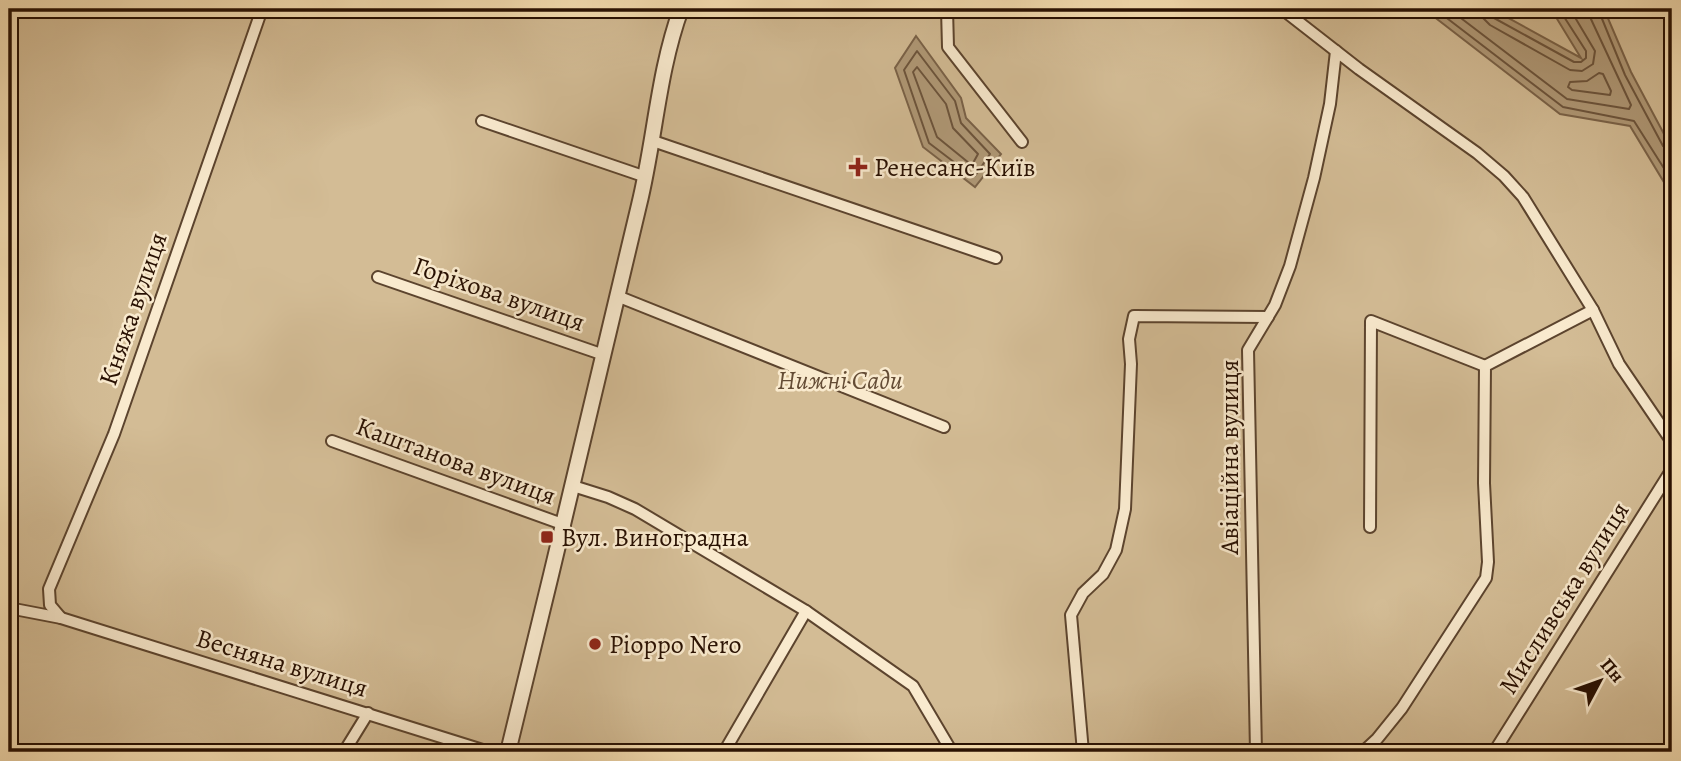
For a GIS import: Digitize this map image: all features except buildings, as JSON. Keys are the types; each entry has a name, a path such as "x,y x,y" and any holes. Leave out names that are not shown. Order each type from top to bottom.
{"street":[{"name":"Княжа вулиця","path":"61,618 50,605 49,589 114,434 262,9"},
{"path":"508,752 565,525 646,177 665,60 681,9"},
{"path":"947,9 948,47 1022,142"},
{"path":"1282,9 1477,153 1523,197 1593,310 1619,364 1672,442"},
{"name":"Авіаційна вулиця","path":"1256,752 1248,351 1268,317 1290,266 1314,178 1330,104 1336,51"},
{"path":"482,121 646,177"},
{"path":"653,141 996,258"},
{"name":"Горіхова вулиця","path":"378,277 604,355"},
{"path":"617,296 944,427"},
{"path":"1370,527 1371,321 1485,366 1593,310"},
{"path":"1083,752 1071,615 1083,593 1102,574 1116,550 1125,509 1131,364 1129,339 1133,316 1268,317"},
{"path":"1363,752 1402,708 1486,578 1485,366"},
{"name":"Каштанова вулиця","path":"332,441 565,525"},
{"name":"Мисливська вулиця","path":"1494,752 1672,469"},
{"path":"573,486 635,509 806,611 913,687 952,752"},
{"name":"Весняна вулиця","path":"9,608 61,618 489,752"},
{"path":"724,752 806,611"},
{"path":"344,752 368,713"}],"green space":[{"name":"Нижні Сади","path":"9,9 1672,9 1672,752 9,752"}],"water":[{"path":"1424,9 1492,9 1581,58 1551,9 1604,9 1631,72 1672,149 1672,207 1668,189 1630,126 1560,114"},
{"path":"916,36 961,98 966,118 1001,154 975,187 923,147 895,68"}],"place":[{"name":"Ренесанс-Київ","path":"858,167"},
{"name":"Вул. Виноградна","path":"547,537"},
{"name":"Pioppo Nero","path":"595,644"}]}
